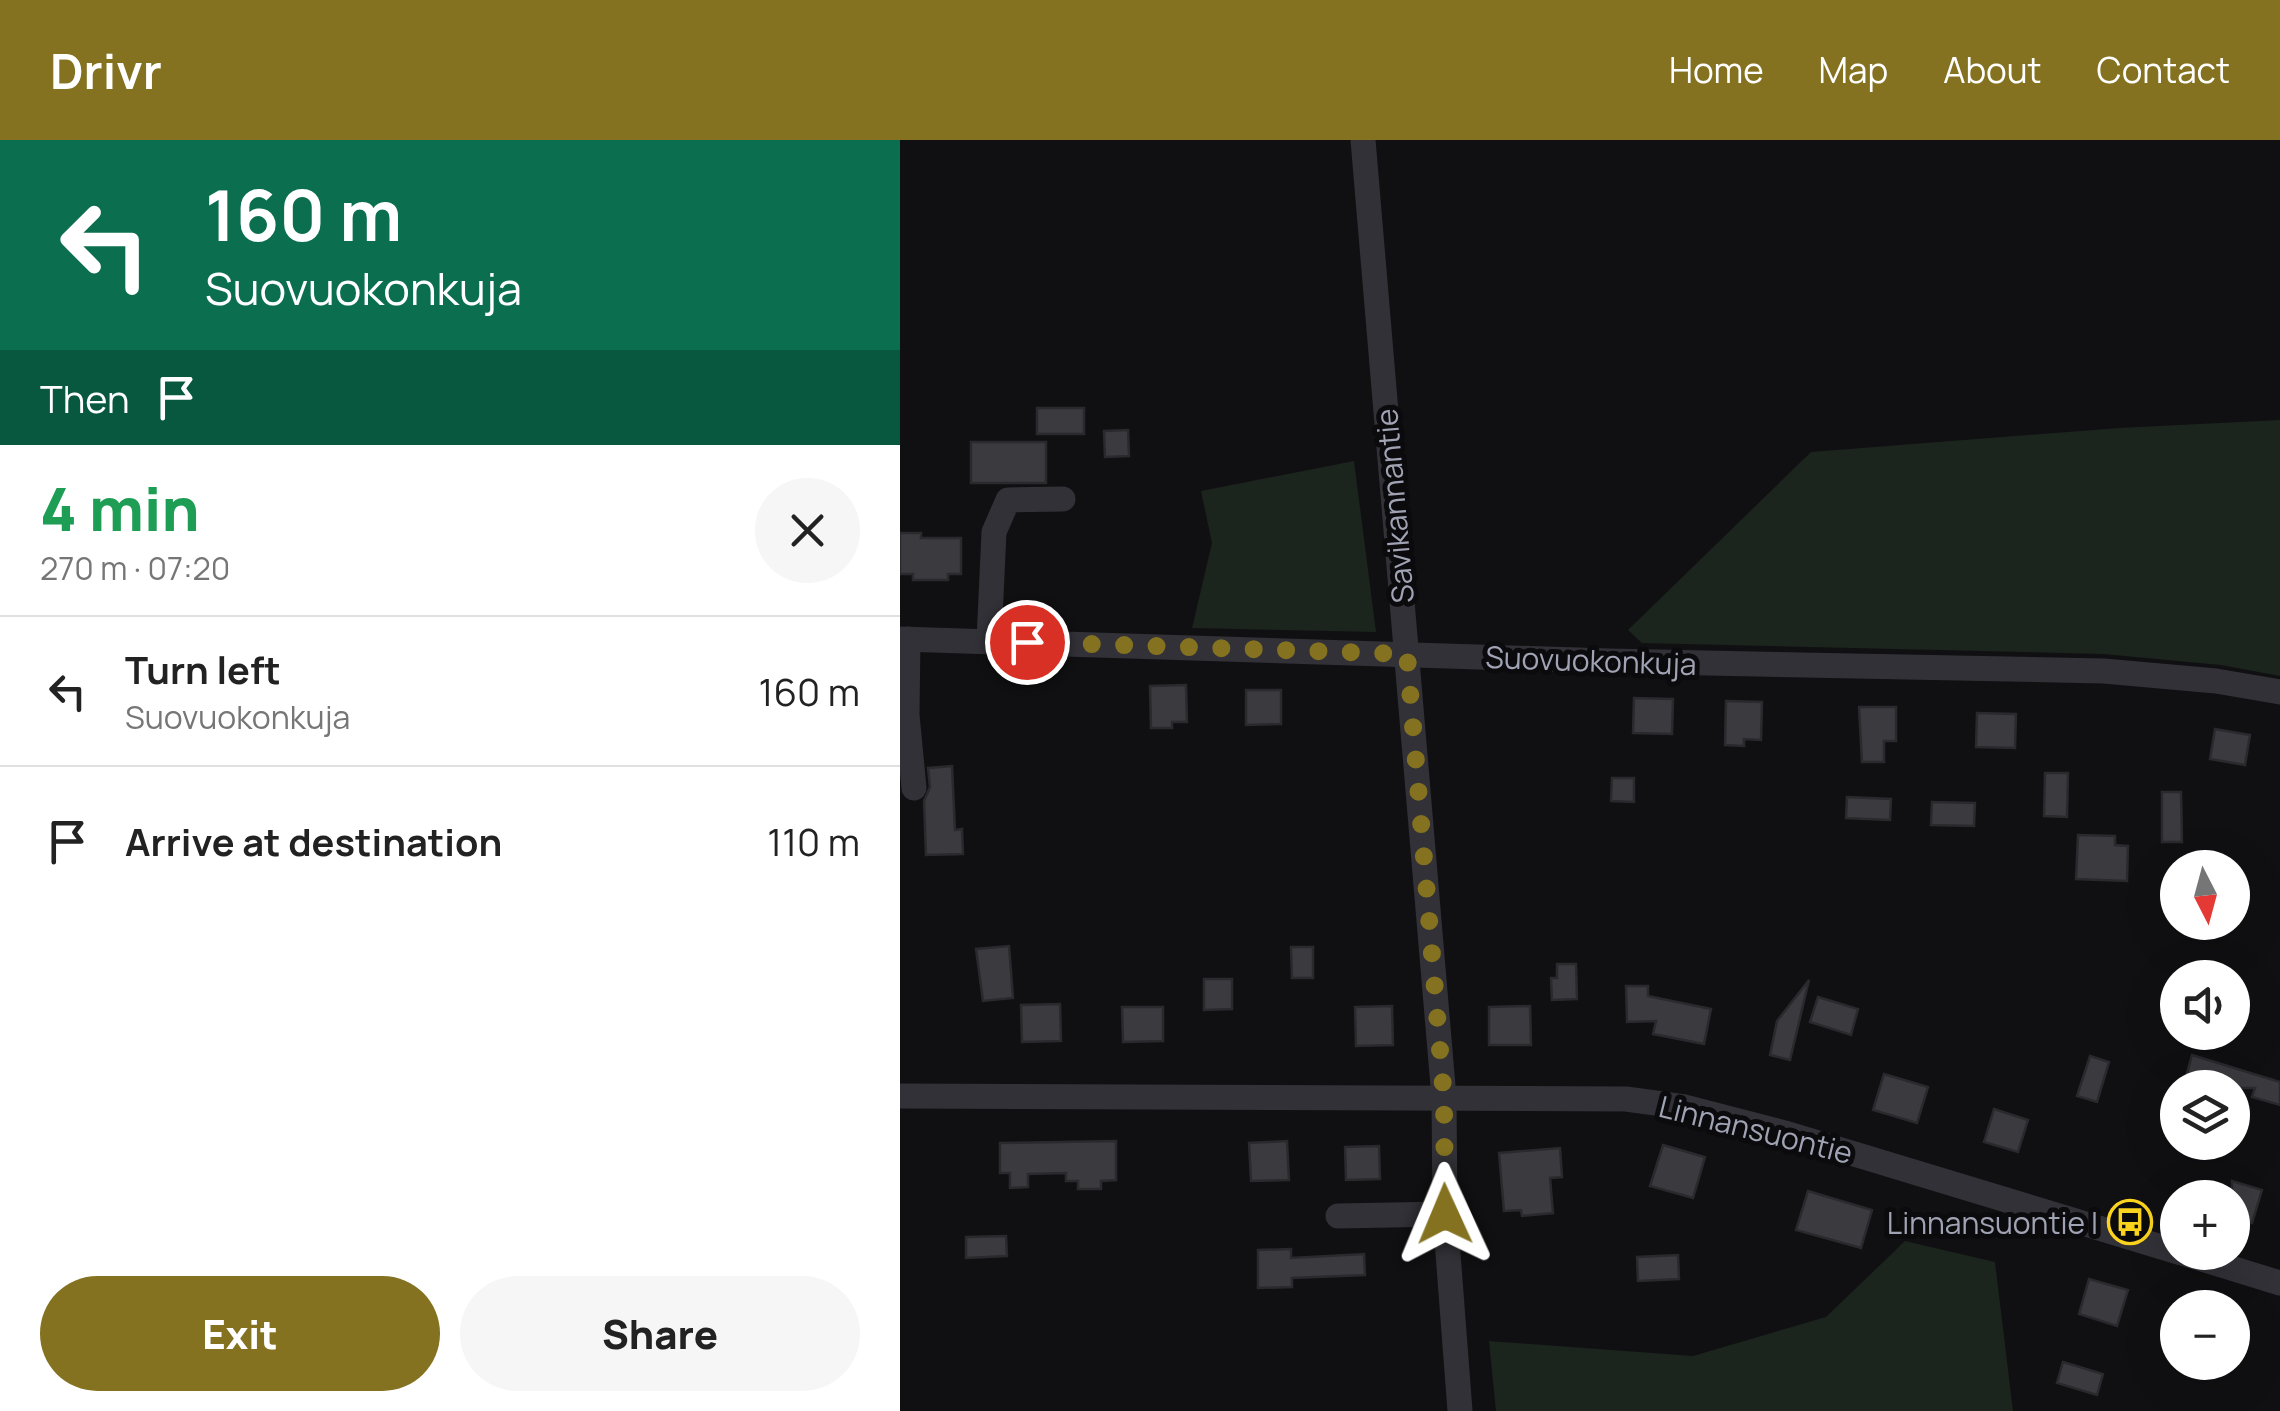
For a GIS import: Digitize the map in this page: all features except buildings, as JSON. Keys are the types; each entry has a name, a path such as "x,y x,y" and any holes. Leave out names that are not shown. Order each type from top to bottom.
{"street":[{"name":"Savikannantie","path":"1364,140 1444,1098 1445,1214 1460,1411"},
{"path":"989,640 994,532 1008,500 1064,499"},
{"name":"Suovuokonkuja","path":"904,639 2104,672 2216,681 2280,692"},
{"path":"904,639 914,788"},
{"name":"Linnansuontie","path":"900,1096 1608,1098 1686,1107 2160,1247"},
{"path":"1338,1216 1445,1214"},
{"name":"Linnansuontie","path":"2237,1270 2280,1283"}],"shaded area":[{"path":"2280,420 2280,676 2221,665 2103,654 1642,643 1628,630 1811,452"},
{"path":"1354,461 1376,632 1192,628 1212,543 1201,491"},
{"path":"1905,1241 1995,1262 2013,1411 1496,1411 1489,1341 1693,1356 1826,1317"}],"place":[{"name":"Linnansuontie I","path":"2130,1222"}],"route":[{"path":"1027,642 1407,654 1444,1098 1445,1214"}]}
